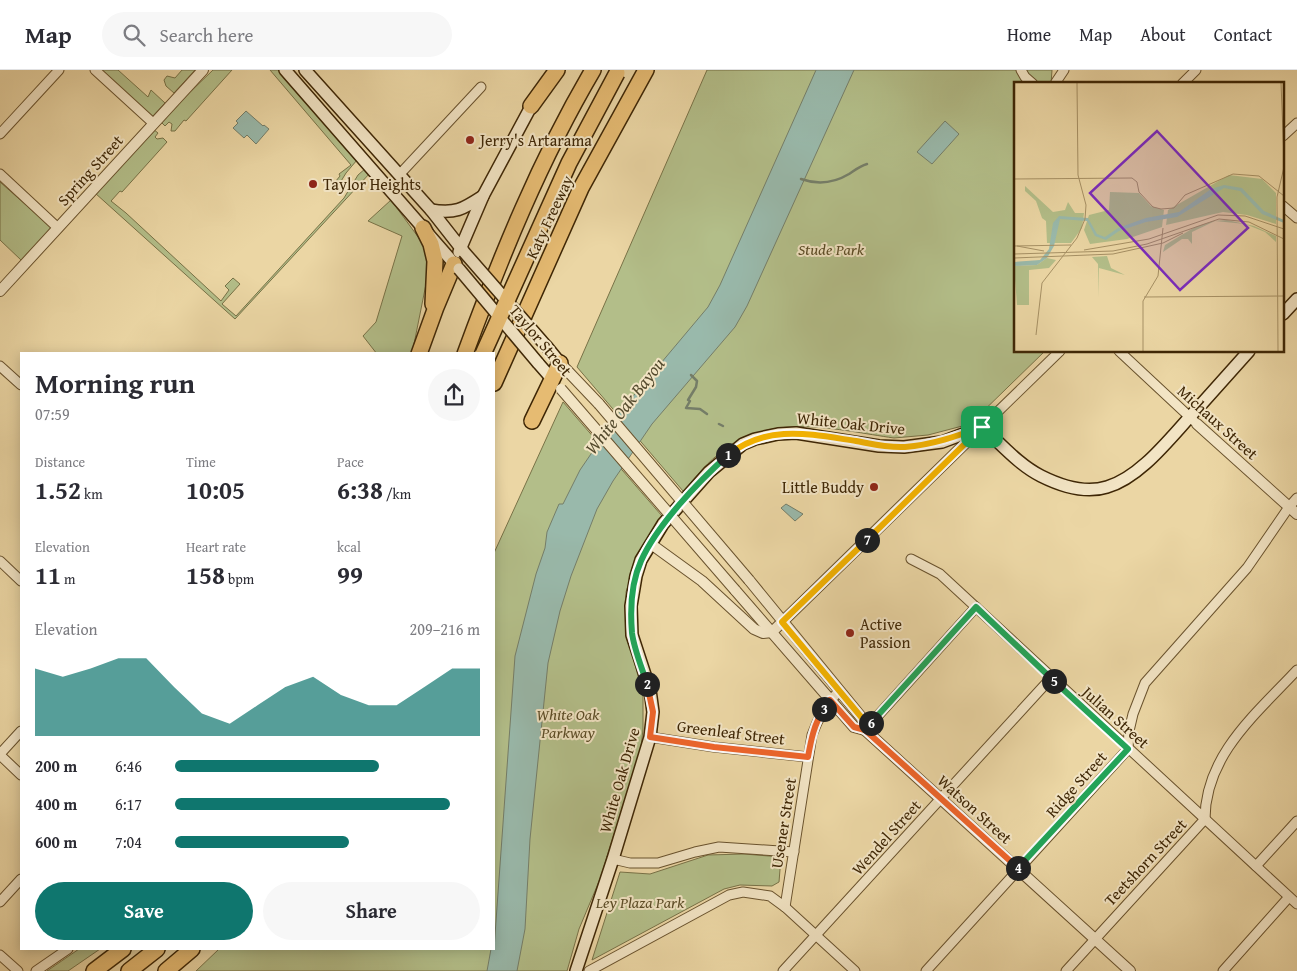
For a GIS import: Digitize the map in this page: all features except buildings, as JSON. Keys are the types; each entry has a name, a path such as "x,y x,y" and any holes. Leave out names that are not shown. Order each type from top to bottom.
{"highway":[{"path":"531,106 557,70"},
{"name":"Katy Freeway","path":"466,352 526,200 554,142 593,70"},
{"name":"Katy Freeway","path":"495,381 581,188 646,70"},
{"path":"483,352 569,163 618,71"},
{"path":"423,228 431,244 435,262 433,314"},
{"path":"420,352 433,314 457,267"},
{"path":"532,421 565,368"},
{"path":"94,971 122,950"},
{"path":"129,971 156,950"},
{"path":"166,971 191,950"}],"main road":[{"name":"Taylor Street","path":"285,70 556,384"},
{"name":"Taylor Street","path":"305,70 430,210 565,368"},
{"path":"457,267 484,196 549,70"},
{"path":"322,112 333,100"},
{"path":"430,210 452,212 467,207 484,196"},
{"path":"1284,313 1297,299"},
{"path":"982,427 1015,457 1039,475 1066,487 1094,490 1119,483 1142,467 1193,420 1248,352"},
{"name":"White Oak Drive","path":"576,971 613,860 650,737 653,712 651,698 632,635 631,606 641,560 663,524 709,472 743,444 755,439 778,434 796,433 879,446 904,447 942,442 982,427"}],"street":[{"path":"0,134 59,70"},
{"path":"95,70 153,123"},
{"name":"Spring Street","path":"0,291 203,70"},
{"path":"1021,70 1031,82"},
{"path":"1056,82 1064,70"},
{"path":"1184,82 1196,70"},
{"path":"399,175 481,87"},
{"path":"1284,135 1297,123"},
{"path":"0,174 58,228"},
{"path":"1284,207 1297,218"},
{"path":"651,544 702,581 754,629 764,634 772,632 1059,352"},
{"name":"Michaux Street","path":"1120,352 1297,514"},
{"path":"0,366 20,384"},
{"name":"Taylor Street","path":"565,368 662,477 782,622"},
{"name":"Taylor Street","path":"556,384 772,632"},
{"path":"942,442 947,445 954,456"},
{"name":"Ridge Street","path":"926,971 1128,749 1133,714 1145,683 1247,568 1289,506 1297,498"},
{"name":"Julian Street","path":"911,559 940,574 1297,904"},
{"path":"0,561 20,580"},
{"path":"865,730 976,607"},
{"name":"Watson Street","path":"782,622 862,718 865,730"},
{"name":"Watson Street","path":"772,632 854,727 865,730 1130,971"},
{"name":"Teetshorn Street","path":"1066,971 1205,819 1205,801 1221,756 1233,739 1297,670"},
{"name":"Wendel Street","path":"783,971 1051,678"},
{"name":"Usener Street","path":"785,907 812,736 818,717 839,691"},
{"path":"20,732 0,755 20,774"},
{"name":"Greenleaf Street","path":"650,737 714,747 808,757"},
{"path":"1256,866 1297,821"},
{"path":"613,860 630,863 658,863 719,847 794,852"},
{"path":"0,902 20,880"},
{"path":"589,971 729,895 743,892 770,896 785,907 855,971"},
{"path":"1223,971 1289,898"},
{"path":"36,971 67,950"},
{"path":"0,955 16,969"}],"green space":[{"path":"101,70 118,70 148,97 151,90 165,103 152,117"},
{"path":"182,70 195,70 174,93 166,86 164,80 167,76 175,78"},
{"path":"213,70 232,70 186,121 184,120 175,131 171,131 172,124 169,122 165,126 160,121"},
{"path":"270,70 279,70 357,160 335,191 331,187 340,176 339,174 351,165"},
{"name":"Stude Park","path":"707,70 1052,70 1051,82 1014,82 1014,352 1044,352 970,424 928,435 894,438 828,428 785,427 764,431 743,438 718,454 683,491 577,367"},
{"path":"153,129 158,133 155,137 157,139 163,138 167,142 122,192 120,191 111,201 221,301 229,290 225,286 233,278 240,284 222,304 236,316 344,198 358,175 366,168 370,173 235,319 95,193"},
{"path":"0,182 52,228 21,260 0,240"},
{"path":"391,200 424,245 430,264 412,352 375,352 363,336 376,322 402,236 368,221"},
{"name":"White Oak Parkway","path":"563,402 662,516 636,560 626,592 627,634 643,695 641,748 600,879 579,929 567,971 196,971 218,950 495,950 495,551"},
{"name":"Ley Plaza Park","path":"744,854 781,857 779,882 772,886 740,885 724,889 592,960 620,872 650,874 708,855"},
{"path":"78,950 99,950 68,971 47,971"}],"water":[{"name":"White Oak Bayou","path":"816,70 854,70 747,306 735,327 652,424 613,481 597,509 571,576 560,611 548,663 530,839 525,929 517,971 487,971 491,950 495,950 515,656 536,574 545,548 547,532 559,504 563,504 580,470 619,413 708,307 720,285"},
{"path":"246,111 269,129 256,144 247,135 244,138 233,128 238,123 236,121"},
{"path":"945,121 959,134 932,164 917,152"},
{"path":"786,504 803,514 795,521 781,508"}],"waterway":[{"path":"801,179 814,182 832,181 867,164"},
{"path":"691,375 697,381 686,408 700,409 707,414"},
{"path":"719,424 723,426"}],"place":[{"name":"Jerry's Artarama","path":"470,140"},
{"name":"Taylor Heights","path":"313,184"},
{"name":"Little Buddy","path":"874,487"},
{"name":"Active Passion","path":"850,633"}],"route":[{"path":"982,427 782,622 862,718 865,730 976,607 1128,749 1019,869 865,730 854,727 830,700 818,717 808,757 714,747 650,737 653,712 650,690 632,635 631,606 636,576 641,560 663,524 709,472 728,454 755,439 778,434 796,433 879,446 904,447 942,442 982,427"}]}
